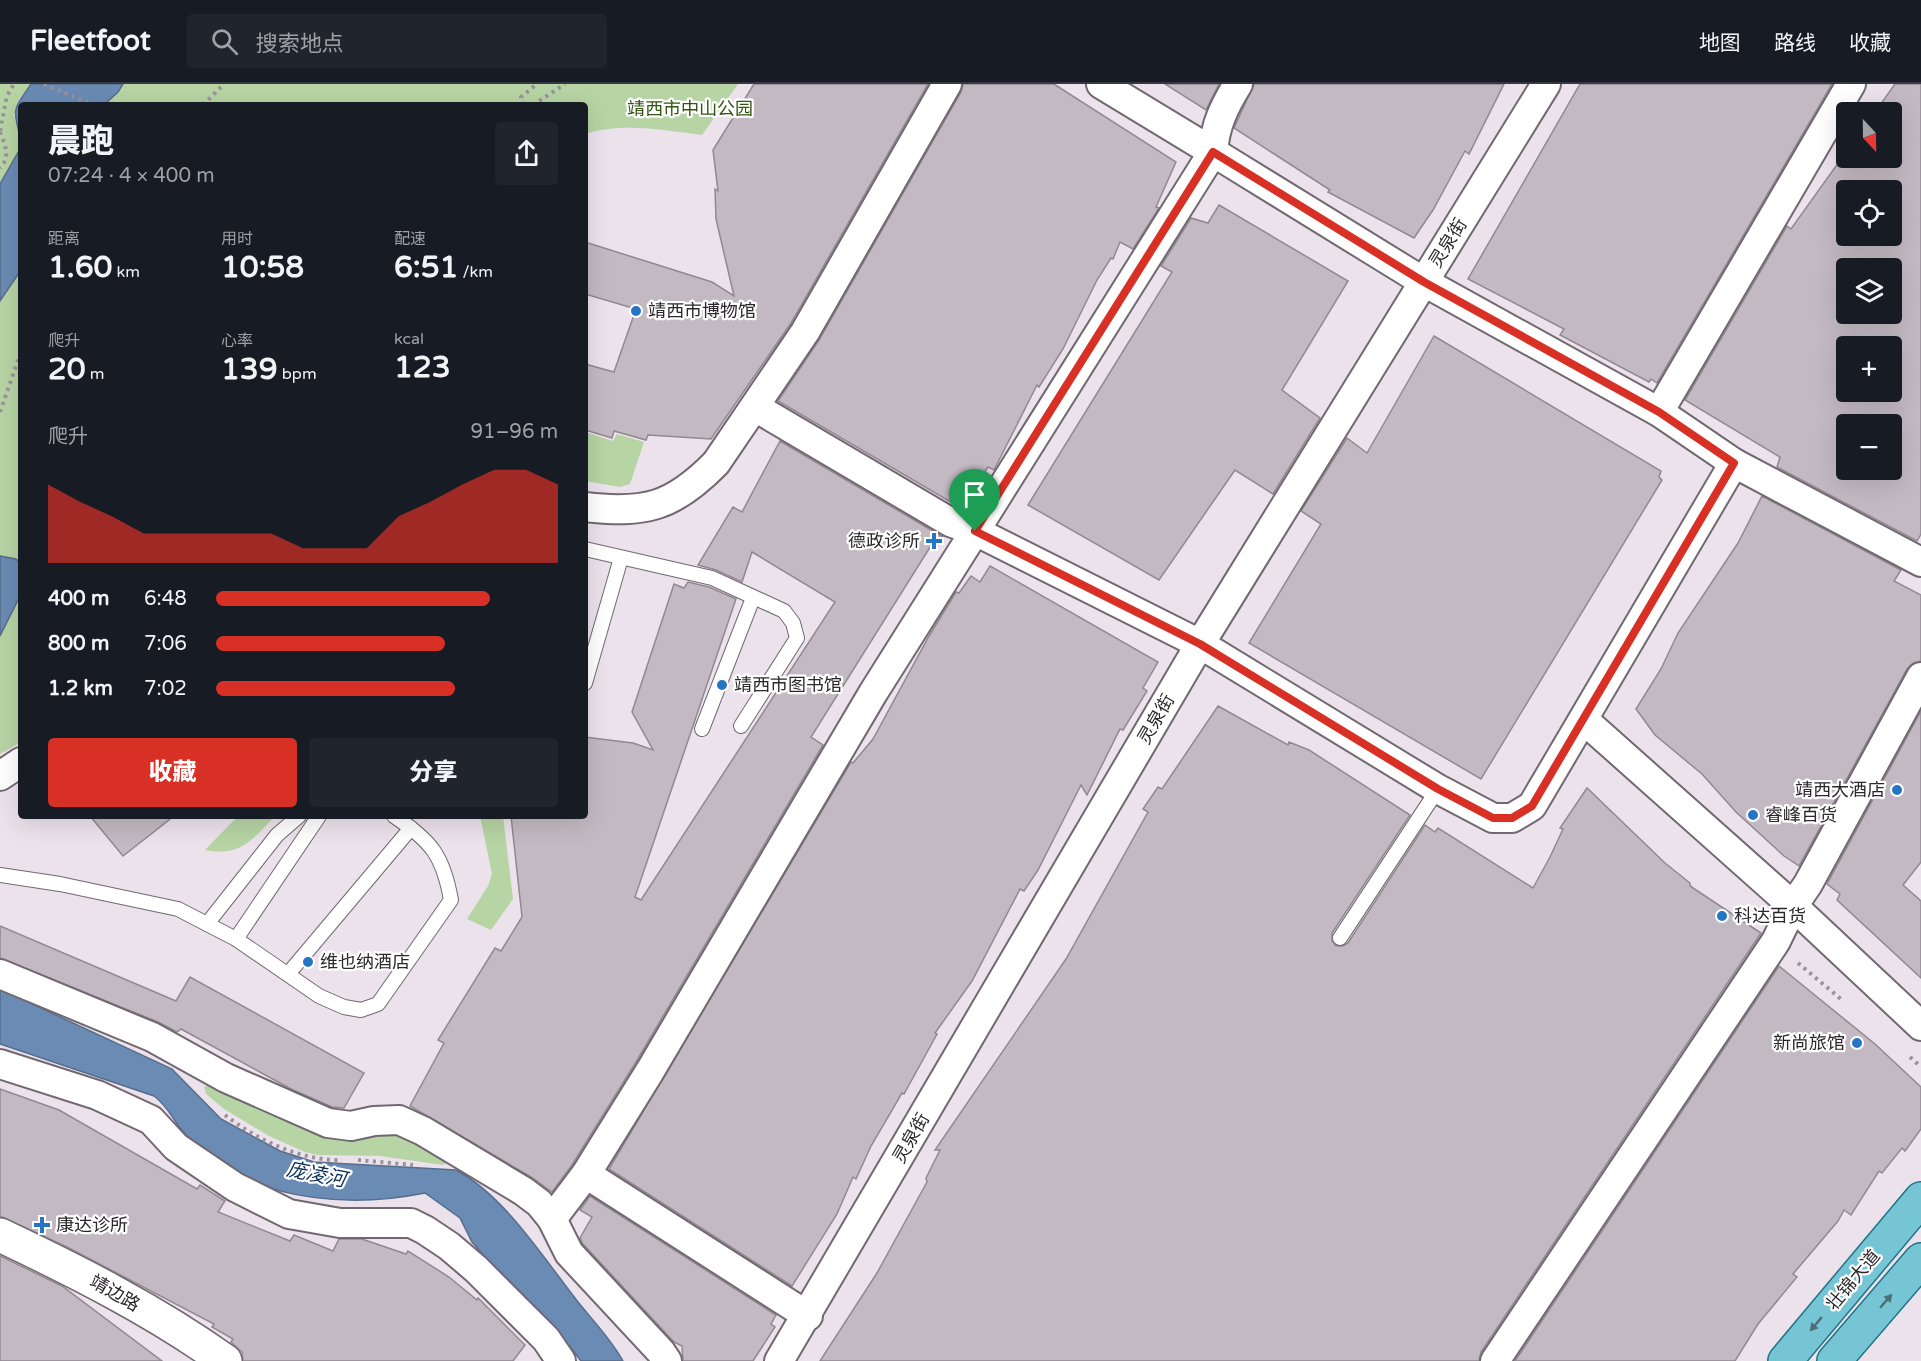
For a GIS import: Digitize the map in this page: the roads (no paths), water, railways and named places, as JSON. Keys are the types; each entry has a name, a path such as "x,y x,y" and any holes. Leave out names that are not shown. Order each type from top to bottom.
{"main road":[{"name":"壮锦大道","path":"1785,1361 1921,1199"},
{"name":"靖边路","path":"0,1235 80,1273 192,1337 225,1361"},
{"name":"靖边路","path":"0,1248 76,1284 203,1361"},
{"name":"壮锦大道","path":"1834,1361 1921,1260"}],"street":[{"path":"588,507 631,509 659,506 680,495 716,464 806,332 947,84"},
{"path":"1101,84 1424,282 1659,412 1734,463 1921,562"},
{"path":"552,1220 586,1174 744,914 867,703 1213,152 1214,131 1220,114 1238,84"},
{"name":"灵泉街","path":"779,1361 808,1316 1200,644 1546,84"},
{"path":"1659,412 1851,84"},
{"path":"755,407 951,522 975,531 1200,644 1438,789 1493,818 1512,818 1532,806 1734,463"},
{"path":"1495,1361 1776,941 1793,906 1808,884 1921,677"},
{"path":"1584,720 1793,906 1921,1026"},
{"path":"0,776 18,764"},
{"path":"0,975 152,1037 225,1078 328,1123 351,1126 374,1121 399,1120 523,1191 539,1203 552,1220 569,1253 662,1352 667,1361"},
{"path":"0,1064 97,1095 151,1120 176,1147 235,1187 289,1214 340,1223 411,1223 425,1230 449,1246 476,1269 546,1339 561,1361"},
{"path":"586,1174 808,1316"}],"lane":[{"path":"588,550 712,578 784,611 793,623 797,638 741,726"},
{"path":"588,673 621,558"},
{"path":"702,729 753,598"},
{"path":"1340,938 1438,789"},
{"path":"207,924 276,835 296,819"},
{"path":"236,939 317,819"},
{"path":"0,875 60,884 178,909 236,939 319,996 344,1007 362,1010 378,1004 451,900 447,877 438,855 411,828 398,819"},
{"path":"288,974 411,828"}],"water":[{"path":"31,84 123,84 107,102 20,102"},
{"path":"18,105 18,129 15,115"},
{"path":"18,152 18,274 0,301 0,184"},
{"path":"0,556 18,561 18,600 0,636"},
{"name":"庞凌河","path":"0,989 172,1069 221,1119 280,1151 314,1162 456,1170 474,1181 491,1196 523,1230 608,1338 623,1361 581,1361 558,1331 497,1271 472,1242 460,1218 425,1193 370,1200 342,1200 285,1192 258,1184 232,1172 209,1156 185,1134 154,1096 0,1044"}],"place":[{"name":"靖西市博物馆","path":"636,311"},
{"name":"德政诊所","path":"934,541"},
{"name":"靖西市图书馆","path":"722,685"},
{"name":"靖西大酒店","path":"1897,790"},
{"name":"睿峰百货","path":"1753,815"},
{"name":"科达百货","path":"1722,916"},
{"name":"维也纳酒店","path":"308,962"},
{"name":"新尚旅馆","path":"1857,1043"},
{"name":"康达诊所","path":"42,1225"}],"park label":[{"name":"靖西市中山公园","path":"690,109"}]}
